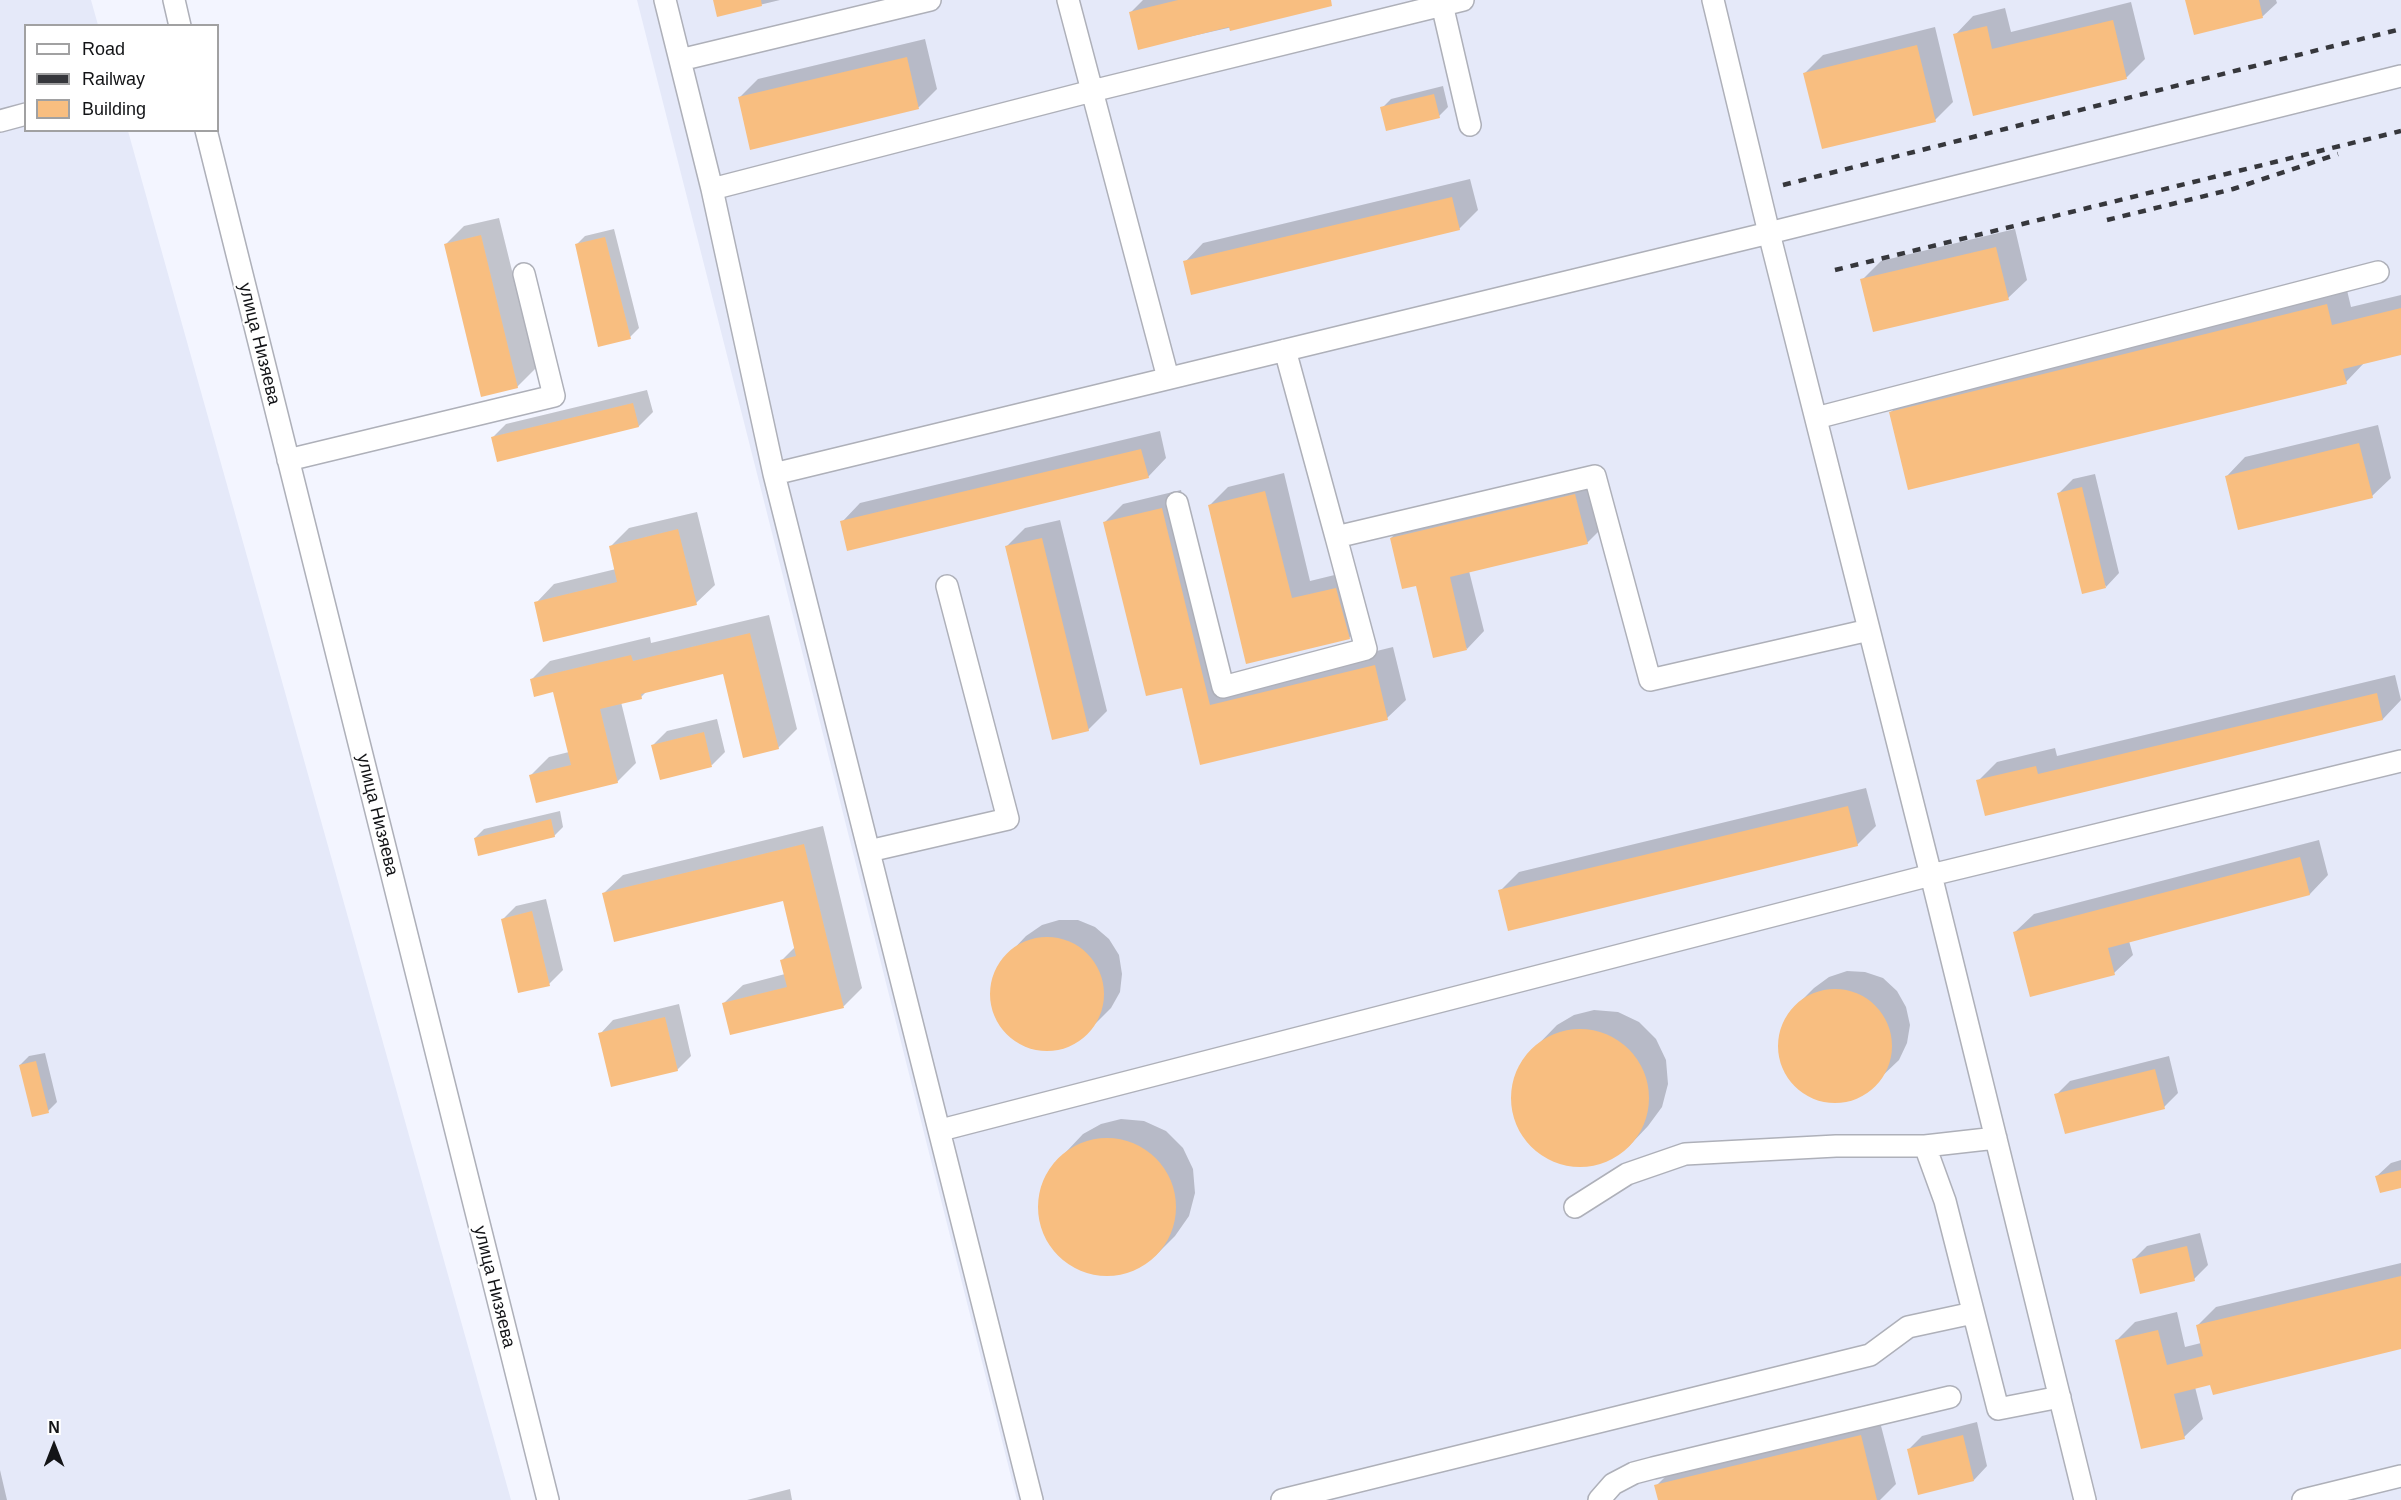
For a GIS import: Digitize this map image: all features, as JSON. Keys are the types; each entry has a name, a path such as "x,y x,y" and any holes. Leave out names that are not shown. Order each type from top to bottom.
{"street":[{"path":"174,0 180,24"},
{"path":"665,0 712,189 774,474 1032,1500"},
{"path":"680,60 930,0"},
{"path":"1068,0 1168,378"},
{"path":"1713,0 2085,1500"},
{"path":"712,189 1449,2 1470,125"},
{"path":"774,474 2401,76"},
{"path":"0,121 24,115"},
{"name":"улица Низяева","path":"206,132 548,1500"},
{"path":"1816,418 2378,272"},
{"path":"288,460 554,396 524,274"},
{"path":"1177,503 1222,687 1366,649 1285,350"},
{"path":"1336,537 1595,476 1650,680 1869,630"},
{"path":"870,851 1008,819 947,586"},
{"path":"940,1130 1931,875 2401,761"},
{"path":"1575,1208 1627,1174 1685,1154 1836,1146 1925,1146 1996,1138"},
{"path":"1925,1146 1945,1201 1998,1409 2060,1396"},
{"path":"1282,1500 1870,1355 1908,1327 1973,1313"},
{"path":"1599,1500 1613,1484 1653,1467 1950,1397"},
{"path":"2303,1500 2401,1476"}],"shaded area":[{"path":"0,0 91,0 98,24 24,24 24,132 128,132 511,1500 0,1500"},
{"path":"637,0 2401,0 2401,1500 1017,1500"}],"building":[{"path":"713,0 761,0 762,6 717,17"},
{"path":"1178,0 1331,0 1332,6 1230,31 1229,27 1138,50 1129,12"},
{"path":"2185,0 2259,0 2263,18 2194,35"},
{"path":"2113,20 2127,79 1973,116 1953,34 1987,26 1992,49"},
{"path":"1917,45 1936,122 1822,149 1803,73"},
{"path":"907,57 919,109 750,150 738,97"},
{"path":"1434,94 1440,118 1386,131 1380,107"},
{"path":"1452,197 1460,230 1191,295 1183,261"},
{"path":"481,235 518,388 481,397 444,244"},
{"path":"605,237 631,339 598,347 575,244"},
{"path":"1996,247 2009,300 1873,332 1860,279"},
{"path":"2327,304 2332,325 2401,308 2401,355 2343,369 2347,384 1908,490 1889,412"},
{"path":"633,403 639,427 497,462 491,437"},
{"path":"2359,443 2373,498 2238,530 2225,476"},
{"path":"1141,449 1149,478 847,551 840,521"},
{"path":"2082,487 2106,588 2082,594 2057,493"},
{"path":"1265,491 1292,598 1336,588 1350,639 1246,664 1208,505"},
{"path":"1575,494 1588,544 1450,577 1467,650 1433,658 1416,586 1402,589 1390,538"},
{"path":"1162,508 1210,705 1375,665 1388,720 1200,765 1182,688 1146,696 1103,522"},
{"path":"678,529 697,605 543,642 534,602 617,582 609,546"},
{"path":"1042,538 1089,731 1052,740 1005,546"},
{"path":"750,633 779,749 743,758 723,674 641,694 642,699 600,709 618,783 536,803 529,775 571,765 553,692 534,697 530,679 631,655 633,661"},
{"path":"2377,693 2383,720 1985,816 1976,780 2036,766 2038,774"},
{"path":"704,732 712,767 660,780 651,745"},
{"path":"1848,806 1858,846 1508,931 1498,890"},
{"path":"551,819 555,837 478,856 474,838"},
{"path":"804,844 844,1008 730,1035 722,1003 787,987 780,960 796,956 783,901 614,942 602,893"},
{"path":"2300,857 2310,895 2108,948 2115,975 2030,997 2013,932"},
{"path":"532,911 550,986 518,993 501,919"},
{"path":"1047,937 1069,942 1087,954 1099,972 1104,994 1099,1016 1087,1034 1069,1046 1047,1051 1025,1046 1007,1034 995,1016 990,994 995,972 1007,954 1025,942"},
{"path":"1835,989 1857,994 1875,1006 1887,1024 1892,1046 1887,1068 1875,1086 1857,1098 1835,1103 1813,1098 1795,1086 1783,1068 1778,1046 1783,1024 1795,1006 1813,994"},
{"path":"665,1017 678,1071 611,1087 598,1033"},
{"path":"1580,1029 1606,1034 1629,1049 1644,1072 1649,1098 1644,1124 1629,1147 1606,1162 1580,1167 1554,1162 1531,1147 1516,1124 1511,1098 1516,1072 1531,1049 1554,1034"},
{"path":"36,1061 49,1113 32,1117 19,1065"},
{"path":"2155,1069 2165,1109 2065,1134 2054,1094"},
{"path":"1107,1138 1133,1143 1156,1158 1171,1181 1176,1207 1171,1233 1156,1256 1133,1271 1107,1276 1081,1271 1058,1256 1043,1233 1038,1207 1043,1181 1058,1158 1081,1143"},
{"path":"2401,1170 2401,1188 2380,1193 2375,1176"},
{"path":"2187,1246 2195,1281 2140,1294 2132,1259"},
{"path":"2401,1276 2401,1349 2213,1395 2210,1385 2174,1394 2185,1439 2141,1449 2115,1340 2158,1330 2167,1365 2203,1356 2196,1325"},
{"path":"1861,1435 1877,1500 1658,1500 1654,1485"},
{"path":"1963,1435 1974,1481 1918,1495 1907,1449"}],"railway":[{"path":"1783,185 2401,29"},
{"path":"1835,270 2401,131"},
{"path":"2107,220 2233,189 2338,154"}]}
